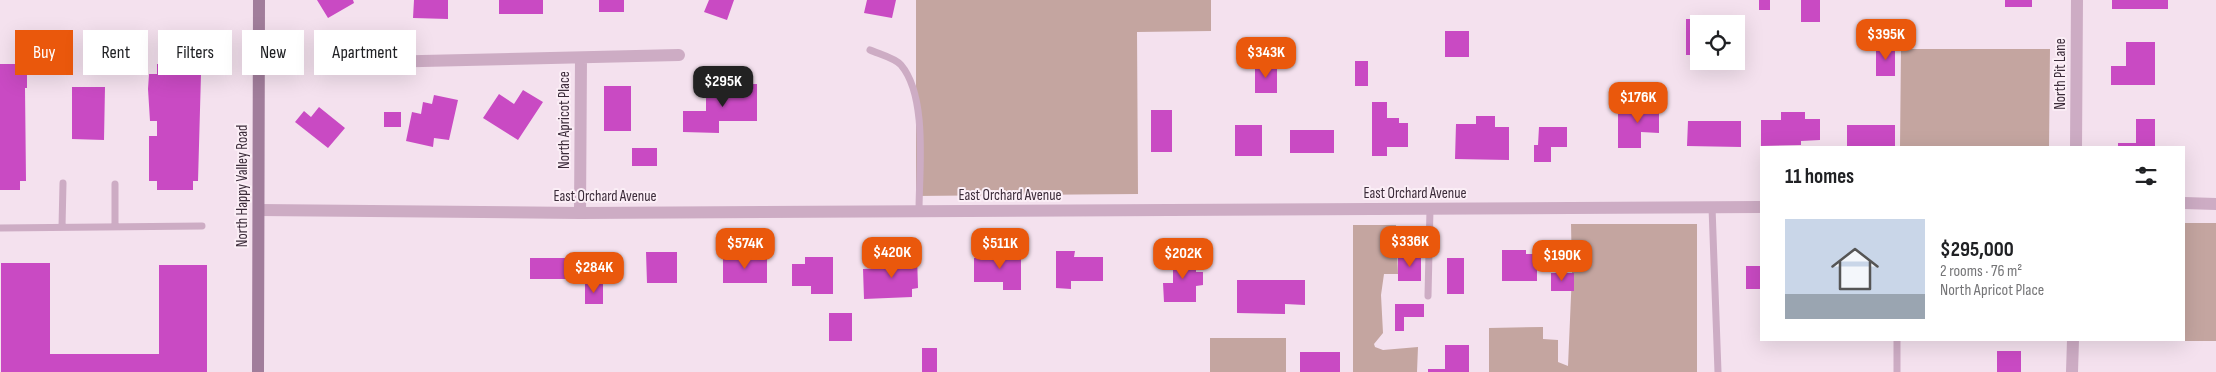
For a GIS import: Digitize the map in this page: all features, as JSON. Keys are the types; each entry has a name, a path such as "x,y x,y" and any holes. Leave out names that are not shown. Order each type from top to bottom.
{"main road":[{"name":"North Happy Valley Road","path":"258,372 259,0"}],"street":[{"name":"North Pit Lane","path":"2076,146 2077,0"},
{"name":"North Apricot Place","path":"416,61 679,55"},
{"name":"North Apricot Place","path":"580,213 581,58"},
{"path":"2185,204 2216,204"},
{"name":"East Orchard Avenue","path":"259,210 580,213 1760,207"},
{"path":"2072,372 2073,341"}],"lane":[{"path":"870,50 900,63 913,84 919,130 919,211"},
{"path":"62,227 63,183"},
{"path":"115,184 115,226"},
{"path":"1712,207 1718,372"},
{"path":"1428,296 1430,209"},
{"path":"0,228 202,226"},
{"path":"1897,341 1897,372"}],"shaded area":[{"path":"916,0 1211,0 1211,31 1137,32 1138,194 916,196"},
{"path":"1901,49 2050,49 2049,146 1900,146"},
{"path":"2185,223 2216,223 2216,341 2185,341"},
{"path":"1571,224 1697,224 1697,372 1489,372 1489,328 1543,327 1543,339 1558,340 1558,362 1568,366 1572,273"},
{"path":"1353,225 1396,225 1398,274 1384,274 1381,295 1383,333 1374,344 1375,347 1383,350 1418,347 1417,372 1353,372"},
{"path":"1210,338 1286,338 1286,372 1210,372"}],"building":[{"path":"317,0 353,0 354,3 328,18"},
{"path":"414,0 448,0 448,19 413,18"},
{"path":"499,0 543,0 543,14 499,14"},
{"path":"599,0 624,0 624,12 599,12"},
{"path":"709,0 734,0 727,20 704,12"},
{"path":"867,0 896,0 892,18 864,13"},
{"path":"1759,0 1770,0 1770,10 1759,10"},
{"path":"1801,0 1820,0 1820,22 1801,22"},
{"path":"2005,0 2032,0 2032,7 2005,7"},
{"path":"2112,0 2168,0 2168,9 2112,9"},
{"path":"1686,19 1690,19 1690,55 1686,55"},
{"path":"1445,31 1469,31 1469,57 1445,57"},
{"path":"2126,42 2155,42 2155,85 2111,85 2111,66 2126,66"},
{"path":"1876,46 1895,46 1895,76 1876,76"},
{"path":"1355,61 1368,61 1368,86 1355,86"},
{"path":"0,64 15,64 15,75 27,75 27,88 25,88 26,181 20,181 20,190 0,190"},
{"path":"157,64 158,75 201,75 198,181 193,181 193,190 157,190 157,181 149,181 149,136 157,136 157,121 150,121 149,74 157,74"},
{"path":"1255,65 1277,65 1277,93 1255,93"},
{"path":"706,84 757,84 757,121 719,121 719,133 683,132 683,111 706,111"},
{"path":"604,86 631,86 631,131 604,131"},
{"path":"72,87 105,87 104,140 72,139"},
{"path":"523,90 543,102 518,140 483,118 499,94 514,104"},
{"path":"434,95 458,100 449,140 434,138 433,147 406,141 412,112 421,114 423,102 432,104"},
{"path":"1639,99 1659,99 1659,133 1641,132 1641,148 1618,148 1618,114 1639,114"},
{"path":"1372,102 1387,102 1387,118 1399,118 1399,123 1408,123 1408,147 1387,147 1387,156 1372,156"},
{"path":"319,107 345,128 328,148 295,122 304,111 311,117"},
{"path":"1151,110 1172,110 1172,152 1151,152"},
{"path":"384,112 401,112 401,127 384,127"},
{"path":"1781,112 1805,112 1805,119 1820,119 1820,140 1801,141 1801,145 1761,146 1761,120 1781,120"},
{"path":"1476,116 1495,116 1495,127 1509,127 1509,160 1455,159 1456,124 1476,124"},
{"path":"2136,119 2155,119 2155,146 2118,146 2118,143 2136,143"},
{"path":"1688,121 1741,121 1741,147 1687,146"},
{"path":"1235,125 1262,125 1262,156 1235,156"},
{"path":"1847,125 1895,125 1895,146 1847,146"},
{"path":"1539,127 1567,127 1567,147 1551,147 1551,162 1534,162 1534,145 1538,145"},
{"path":"1290,130 1334,130 1334,153 1290,153"},
{"path":"632,148 657,148 657,166 632,166"},
{"path":"1502,250 1526,250 1526,254 1537,254 1537,281 1502,281"},
{"path":"1056,251 1075,251 1074,257 1103,257 1103,281 1071,281 1071,289 1056,288"},
{"path":"646,252 677,252 677,283 647,283"},
{"path":"1001,252 1021,252 1021,290 1003,290 1003,282 974,282 974,258 1001,258"},
{"path":"1196,253 1196,272 1203,272 1203,285 1196,286 1196,302 1164,302 1163,283 1173,283 1173,254"},
{"path":"1398,254 1421,254 1421,281 1398,281"},
{"path":"917,255 918,288 912,289 912,297 864,299 863,269 889,268 888,256"},
{"path":"723,257 767,257 767,283 723,283"},
{"path":"805,257 833,257 833,294 811,294 811,286 792,286 792,264 805,264"},
{"path":"530,258 583,258 583,279 530,279"},
{"path":"1447,258 1464,258 1464,294 1447,294"},
{"path":"1,263 50,263 50,354 159,354 159,265 207,265 207,372 1,372"},
{"path":"1746,266 1760,266 1760,289 1746,289"},
{"path":"1551,273 1574,273 1574,291 1551,291"},
{"path":"1237,280 1305,280 1305,305 1285,304 1285,314 1237,313"},
{"path":"585,283 603,283 603,304 585,304"},
{"path":"1395,304 1424,304 1424,317 1404,317 1404,331 1395,331"},
{"path":"829,313 852,313 852,341 829,341"},
{"path":"1445,345 1469,345 1469,372 1428,372 1428,369 1445,369"},
{"path":"922,348 937,348 937,372 922,372"},
{"path":"1997,351 2021,351 2021,372 1997,372"},
{"path":"1300,352 1340,352 1340,372 1300,372"}]}
